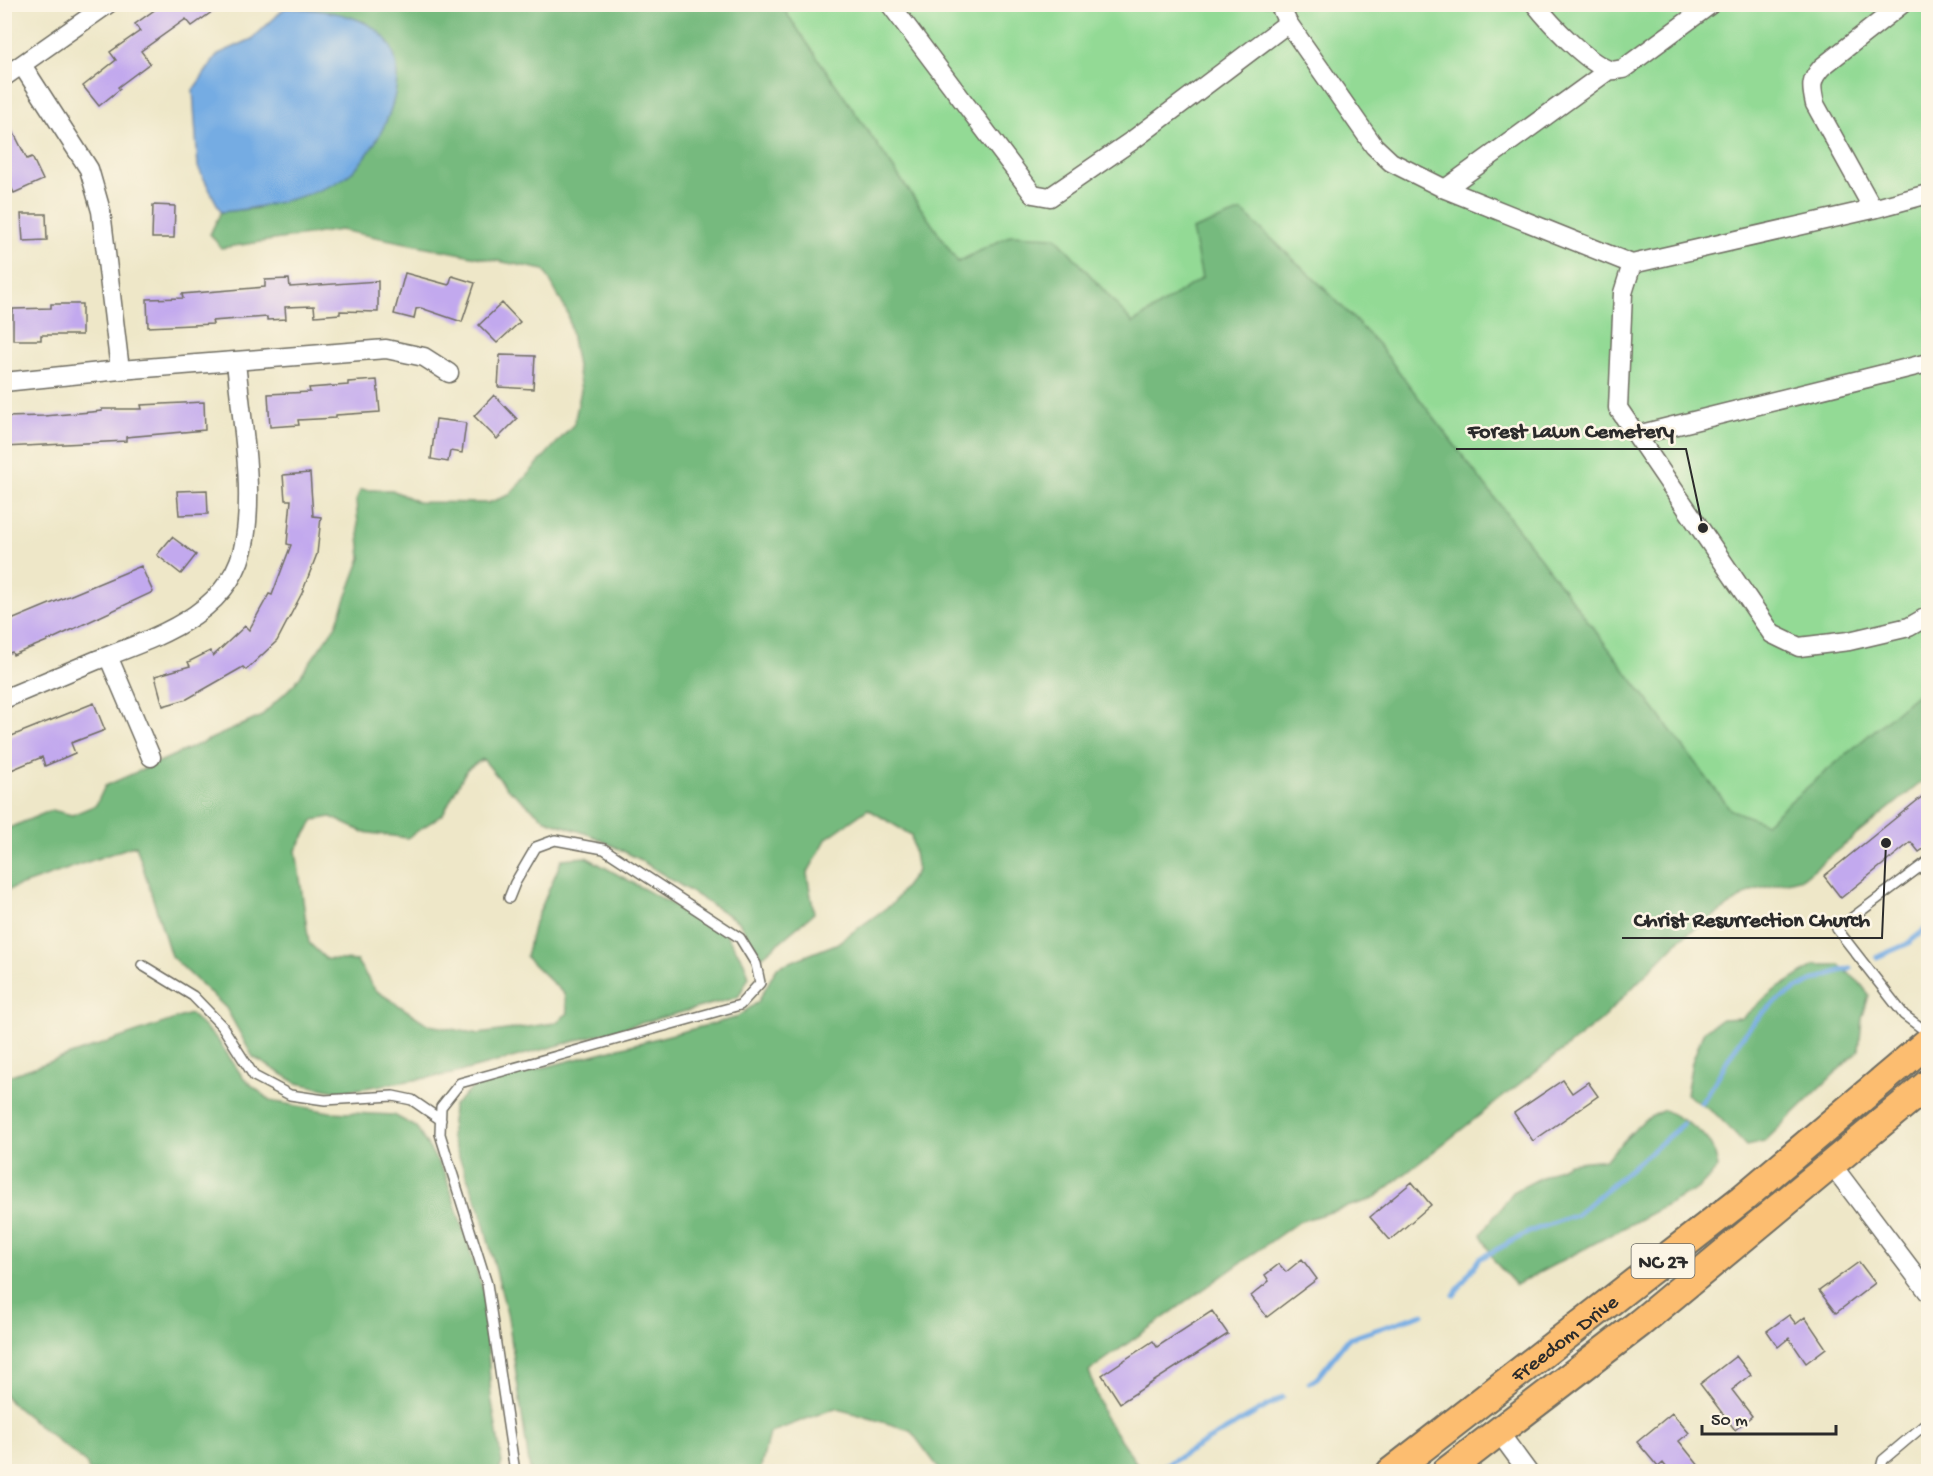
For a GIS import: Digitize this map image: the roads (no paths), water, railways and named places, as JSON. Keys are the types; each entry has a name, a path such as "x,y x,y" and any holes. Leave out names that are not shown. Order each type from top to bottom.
{"main road":[{"name":"Freedom Drive","path":"1391,1472 1743,1199 1929,1042"},
{"name":"Freedom Drive","path":"1446,1472 1640,1323 1929,1084"}],"street":[{"path":"4,77 108,4"},
{"path":"890,4 1033,194 1050,196 1133,140 1288,23"},
{"path":"1279,4 1288,23 1374,146 1391,162 1445,189 1632,264 1929,194"},
{"path":"1535,4 1547,20 1590,58 1609,70"},
{"path":"1445,189 1609,70 1623,69 1711,4"},
{"path":"1873,209 1815,104 1810,86 1822,67 1902,4"},
{"path":"22,65 89,169 101,211 120,370"},
{"path":"1632,264 1623,293 1618,408 1772,634 1799,647 1849,641 1909,627 1929,616"},
{"path":"4,382 120,370 386,349 424,357 449,373"},
{"path":"4,699 168,633 200,612 221,592 235,570 245,541 248,495 236,361"},
{"path":"1637,435 1929,363"},
{"path":"108,656 151,757"},
{"path":"1832,1165 1929,1292"},
{"path":"1498,1431 1528,1472"}],"lane":[{"path":"509,898 536,847 555,840 604,849 740,938 756,964 760,983 740,1005 460,1083 441,1107 440,1134 488,1284 515,1472"},
{"path":"1929,861 1837,929 1904,1015 1929,1034"},
{"path":"142,965 193,996 222,1026 255,1076 290,1095 325,1100 393,1096 412,1100 441,1120"},
{"path":"1880,1472 1883,1460 1929,1422"}],"water":[{"path":"285,8 309,9 348,16 360,20 380,33 391,48 396,65 396,85 392,105 375,143 364,159 341,180 326,188 290,200 221,212 198,167 193,90 218,54 252,39"}],"waterway":[{"path":"1877,957 1907,944 1928,927"},
{"path":"1701,1103 1740,1041 1764,1012 1798,988 1850,968"},
{"path":"1454,1295 1479,1259 1531,1231 1576,1215 1683,1124"},
{"path":"1309,1383 1317,1378 1348,1339 1423,1314"},
{"path":"1153,1472 1283,1397"}],"place":[{"name":"Forest Lawn Cemetery","path":"1703,528"},
{"name":"Christ Resurrection Church","path":"1886,843"}]}
